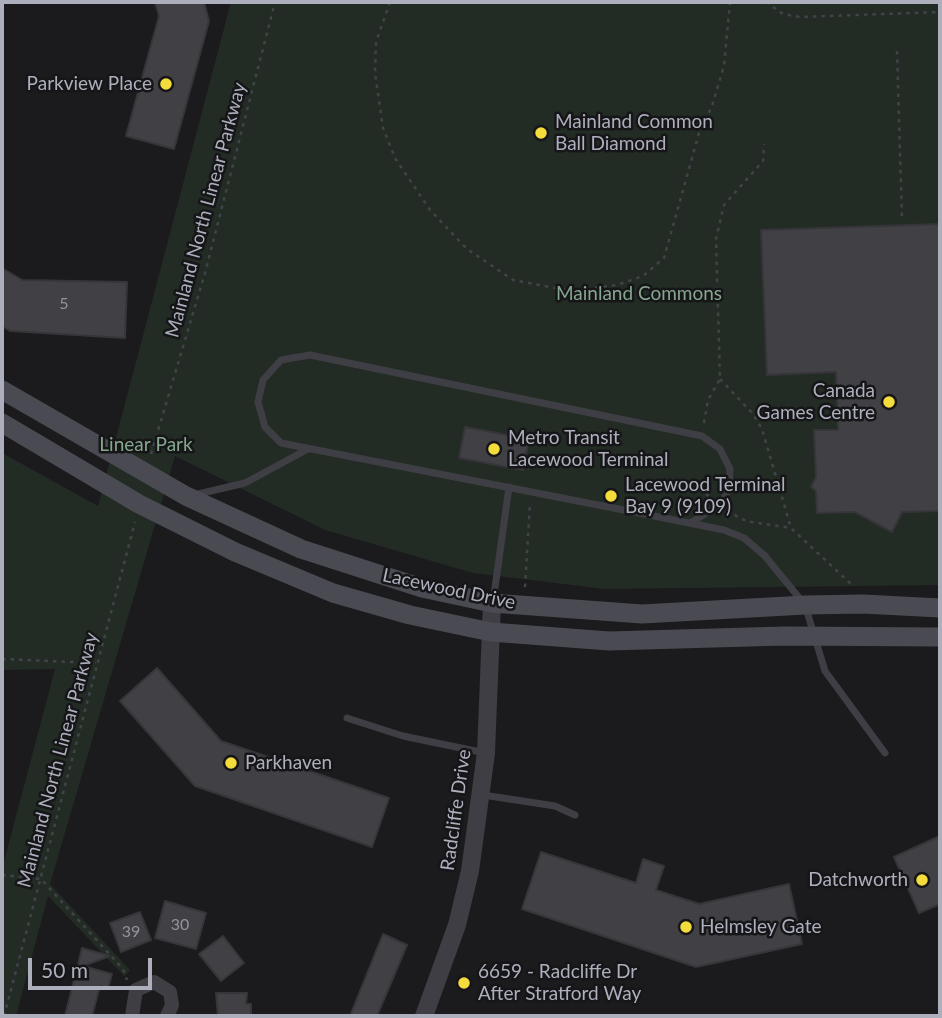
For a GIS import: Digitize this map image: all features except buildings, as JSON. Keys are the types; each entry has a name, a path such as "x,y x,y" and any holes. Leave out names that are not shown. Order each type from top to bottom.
{"main road":[{"name":"Lacewood Drive","path":"2,390 186,496 301,549 356,569 492,603 642,614 805,604 940,608"},
{"name":"Lacewood Drive","path":"2,423 139,504 284,573 333,593 410,615 491,632 609,641 816,636 940,637"}],"street":[{"name":"Radcliffe Drive","path":"424,1016 457,925 482,795 492,603"},
{"path":"132,1016 133,996 141,985 160,984 172,999 167,1016"}],"lane":[{"path":"690,523 720,505 729,489 730,469 720,449 702,436 310,355 281,360 263,380 258,402 265,427 281,443 724,530 750,542 805,604 825,671 885,753"},
{"path":"186,496 245,483 309,448"},
{"path":"492,603 509,488"},
{"path":"347,718 403,736 486,753"},
{"path":"482,795 555,806 575,815"}],"path":[{"name":"Mainland North Linear Parkway","path":"149,464 205,273 275,2"},
{"path":"390,2 376,42 375,73 383,128 395,158 430,209 467,250 513,280 571,291 617,285 643,276 664,258 699,133 712,106 724,66 730,2"},
{"path":"766,2 783,14 800,17 940,12"},
{"path":"897,51 902,220"},
{"path":"702,436 708,400 720,379 716,239 724,205 762,161 764,144"},
{"path":"720,379 753,414 762,429 791,528 853,586"},
{"path":"525,587 526,517 532,492"},
{"path":"705,494 746,521 791,528"},
{"name":"Mainland North Linear Parkway","path":"4,1016 136,518"},
{"path":"2,659 98,664"},
{"path":"2,876 41,879 123,969 133,996"}],"green space":[{"name":"Mainland Commons","path":"231,2 940,2 940,585 605,589 473,573 325,530 175,456 50,884 130,970 124,976 48,896 16,1016 2,1016 2,869 55,669 2,670 2,453 98,506"}],"place":[{"name":"Parkview Place","path":"166,84"},
{"name":"Mainland Common Ball Diamond","path":"541,133"},
{"name":"Canada Games Centre","path":"889,402"},
{"name":"Metro Transit Lacewood Terminal","path":"494,449"},
{"name":"Lacewood Terminal Bay 9 (9109)","path":"611,496"},
{"name":"Parkhaven","path":"231,763"},
{"name":"Datchworth","path":"922,880"},
{"name":"Helmsley Gate","path":"686,927"},
{"name":"6659 - Radcliffe Dr After Stratford Way","path":"464,983"}],"park label":[{"name":"Linear Park","path":"146,445"}]}
